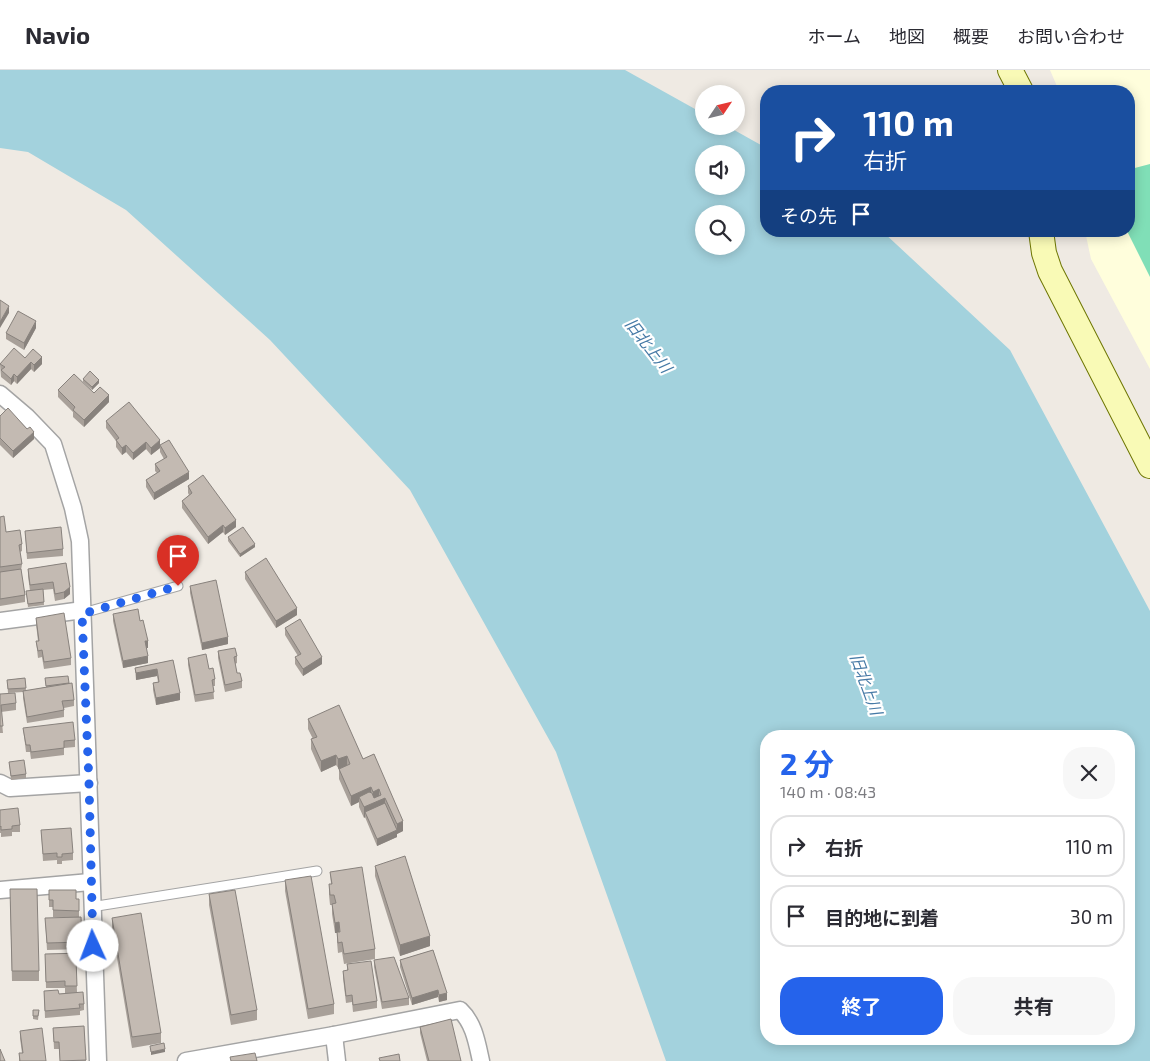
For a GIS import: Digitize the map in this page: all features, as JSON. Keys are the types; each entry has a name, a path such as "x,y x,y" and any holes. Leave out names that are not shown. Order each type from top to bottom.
{"street":[{"path":"1010,70 1018,85"},
{"path":"1042,237 1044,253 1050,272 1150,466"},
{"path":"0,394 27,417 53,444 73,508 80,541 89,783 90,882 98,1061"},
{"path":"0,621 83,612"},
{"path":"0,783 10,788 89,783"},
{"path":"0,890 90,882"},
{"path":"186,1061 334,1035 460,1010 472,1027 481,1061"},
{"path":"334,1035 337,1061"}],"lane":[{"path":"83,612 178,586"},
{"path":"91,907 318,871"}],"shaded area":[{"path":"1050,70 1150,70 1150,369 1091,259 1086,237 1135,237 1135,85 1056,85"}],"green space":[{"path":"1150,164 1150,277 1130,237 1135,237 1135,168"}],"water":[{"name":"旧北上川","path":"0,70 625,70 695,109 695,135 743,135 760,145 760,237 888,237 1010,350 1150,611 1150,1061 666,1061 556,752 410,490 270,340 126,210 28,152 0,148"}],"building":[{"path":"0,300 9,306 0,322"},
{"path":"18,311 36,321 24,343 6,333"},
{"path":"14,348 25,358 33,349 42,357 34,365 31,362 17,377 14,374 11,379 1,370 5,367 0,364"},
{"path":"90,371 99,380 92,387 83,379"},
{"path":"74,374 94,393 100,387 109,395 84,420 73,410 75,407 58,390"},
{"path":"129,402 160,440 151,448 146,442 133,453 126,445 122,448 116,440 119,438 106,421"},
{"path":"8,408 27,429 30,427 34,432 13,451 0,438 0,416"},
{"path":"169,440 189,472 154,493 146,480 160,471 155,464 167,457 160,445"},
{"path":"203,475 236,520 225,528 223,525 208,537 182,501 192,493 188,486"},
{"path":"4,516 6,532 20,530 22,544 19,545 22,564 0,567 0,517"},
{"path":"61,527 63,549 27,553 25,531"},
{"path":"243,527 255,544 240,554 228,537"},
{"path":"266,558 297,608 276,621 245,572"},
{"path":"66,563 70,587 64,592 55,594 53,582 30,585 28,569"},
{"path":"21,569 25,595 0,599 0,572"},
{"path":"216,580 228,637 202,643 190,586"},
{"path":"43,589 44,602 28,604 26,591"},
{"path":"138,609 140,621 143,620 148,641 145,641 148,656 123,661 113,614"},
{"path":"64,613 71,658 44,662 42,650 38,651 36,641 39,641 36,618"},
{"path":"300,619 322,657 303,669 295,657 301,654 285,628"},
{"path":"235,648 237,656 234,657 237,673 240,673 242,681 225,685 218,651"},
{"path":"206,654 209,669 213,668 215,679 212,680 214,692 195,695 188,658"},
{"path":"173,660 180,693 156,698 153,683 159,682 157,669 136,673 135,668"},
{"path":"68,676 69,683 46,686 45,678"},
{"path":"25,678 26,688 8,689 7,680"},
{"path":"72,683 74,700 62,701 64,710 27,717 23,691"},
{"path":"15,693 16,703 1,705 3,726 0,726 0,694"},
{"path":"339,705 363,759 374,754 403,821 397,824 385,798 364,807 359,797 369,792 372,793 374,798 381,795 379,789 373,792 371,787 351,796 339,769 350,764 347,756 338,759 336,755 321,761 311,739 317,737 308,719"},
{"path":"73,722 75,740 64,741 64,748 31,752 30,745 26,745 23,728"},
{"path":"24,760 26,774 11,776 9,762"},
{"path":"385,803 397,830 377,839 365,812"},
{"path":"18,808 20,825 12,826 12,829 1,830 0,810"},
{"path":"71,828 73,853 62,854 62,857 57,857 57,853 43,854 41,830"},
{"path":"405,856 430,936 400,945 375,866"},
{"path":"362,867 375,949 344,954 342,942 338,943 337,932 340,932 339,922 335,923 332,904 336,903 334,895 330,895 329,884 332,884 330,872"},
{"path":"311,876 334,1004 308,1009 285,880"},
{"path":"10,889 37,889 39,971 12,971"},
{"path":"49,890 76,890 76,899 79,899 79,911 53,910 53,900 49,900"},
{"path":"235,890 257,1010 231,1015 209,894"},
{"path":"141,913 161,1033 132,1037 112,918"},
{"path":"81,917 82,942 47,943 45,918"},
{"path":"433,950 447,993 439,995 438,990 412,998 400,960"},
{"path":"84,953 84,958 76,958 77,986 65,986 65,981 46,982 45,954"},
{"path":"394,957 409,998 382,1002 374,960"},
{"path":"371,961 377,1001 353,1005 352,995 346,996 343,971 348,970 347,964"},
{"path":"58,990 59,994 83,992 84,1004 79,1004 80,1008 45,1011 44,991"},
{"path":"33,1010 39,1010 38,1016 33,1016"},
{"path":"451,1019 461,1061 429,1061 420,1027"},
{"path":"84,1026 86,1060 60,1061 59,1042 54,1042 53,1028"},
{"path":"42,1028 46,1061 20,1061 19,1053 23,1053 20,1031"},
{"path":"164,1043 165,1049 151,1052 150,1046"},
{"path":"0,1049 5,1061 0,1061"},
{"path":"255,1053 257,1061 231,1061 230,1057"},
{"path":"399,1054 400,1061 380,1061 379,1058"}],"route":[{"path":"93,946 82,614 178,586"}]}
